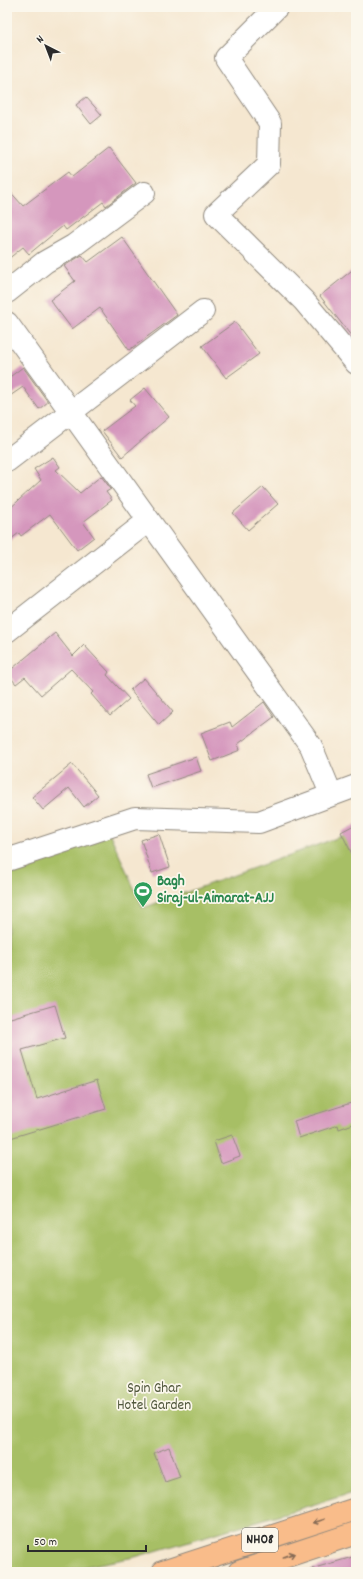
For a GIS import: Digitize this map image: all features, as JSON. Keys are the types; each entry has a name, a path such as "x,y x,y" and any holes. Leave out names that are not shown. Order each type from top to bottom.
{"highway":[{"name":"NH08","path":"163,1572 356,1509"},
{"name":"NH08","path":"239,1572 356,1533"}],"street":[{"path":"277,7 226,58 270,123 269,164 216,214 304,301 356,363"},
{"path":"7,292 45,262 73,246 144,193"},
{"path":"7,461 203,311"},
{"path":"7,323 311,746 331,794"},
{"path":"7,631 148,521"},
{"path":"7,860 134,818 259,822 356,786"}],"green space":[{"name":"Spin Ghar Hotel Garden","path":"356,831 356,1492 135,1557 56,1572 7,1572 7,869 109,832 143,908"}],"building":[{"path":"86,97 102,115 91,124 76,105"},
{"path":"109,148 136,183 106,206 103,202 66,230 63,226 29,254 23,247 7,260 7,188 23,206 68,172 72,177"},
{"path":"122,237 177,315 129,350 100,308 72,329 50,300 75,281 64,266 82,255 88,262"},
{"path":"356,267 356,342 320,296"},
{"path":"235,322 259,354 226,378 202,346"},
{"path":"23,367 48,402 39,409 23,387 7,398 7,379"},
{"path":"145,388 169,417 122,457 102,431 135,406 130,400"},
{"path":"53,457 60,467 56,470 80,493 101,476 111,489 106,492 112,500 83,522 94,537 77,550 50,514 21,536 19,533 7,542 7,511 41,480 34,469"},
{"path":"263,487 278,504 248,530 233,513"},
{"path":"55,633 73,656 84,645 109,672 107,675 129,699 110,716 91,694 93,692 71,669 41,695 25,677 16,684 7,673"},
{"path":"144,678 173,712 159,725 130,690"},
{"path":"264,702 274,717 238,744 240,750 212,761 201,733 230,722 232,727"},
{"path":"196,757 201,771 151,788 146,774"},
{"path":"72,764 98,795 84,807 69,788 43,810 32,797"},
{"path":"356,824 356,862 341,832"},
{"path":"159,834 170,867 152,873 141,840"},
{"path":"55,1005 65,1038 22,1050 37,1099 97,1080 106,1109 7,1139 7,1019"},
{"path":"351,1103 356,1123 339,1129 338,1125 299,1138 294,1121"},
{"path":"232,1135 240,1156 221,1163 214,1141"},
{"path":"169,1447 180,1477 165,1482 154,1453"},
{"path":"356,1556 356,1572 311,1572 311,1569"}],"place":[{"name":"Bagh Siraj-ul-Aimarat-AJJ","path":"143,908"}]}
